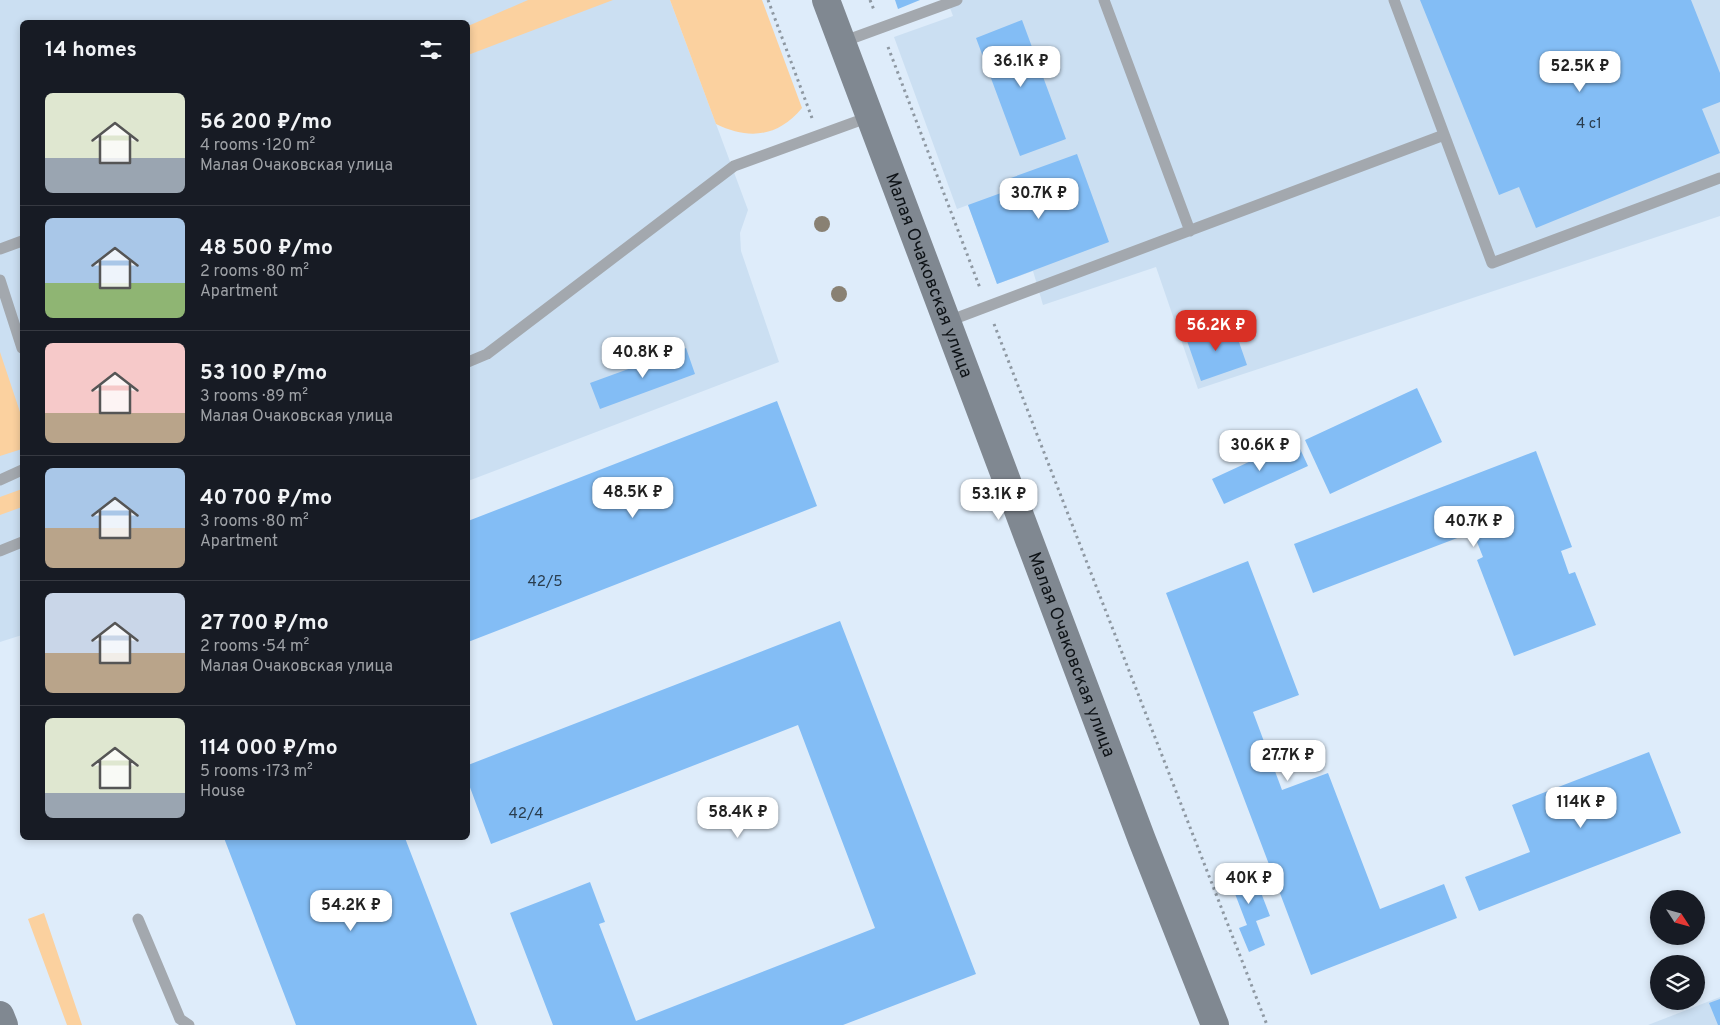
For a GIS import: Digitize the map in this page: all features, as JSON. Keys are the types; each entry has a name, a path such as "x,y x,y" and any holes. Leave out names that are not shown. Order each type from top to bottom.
{"street":[{"name":"Малая Очаковская улица","path":"826,0 1142,840 1215,1025"},
{"path":"0,1015 4,1025"}],"lane":[{"path":"842,42 957,0"},
{"path":"1104,0 1190,231"},
{"path":"1394,0 1492,263 1720,178"},
{"path":"470,361 487,354 734,166 869,117"},
{"path":"946,322 1444,135"},
{"path":"0,249 20,242"},
{"path":"0,280 20,342"},
{"path":"0,480 20,471"},
{"path":"0,551 20,543"},
{"path":"138,919 180,1019 189,1025"}],"path":[{"path":"768,0 819,135"},
{"path":"870,0 987,307 1267,1025"}],"shaded area":[{"path":"0,0 670,0 748,210 740,233 741,251 779,362 470,480 470,20 20,20 20,636 0,642"},
{"path":"528,0 613,0 470,54 470,25"},
{"path":"670,0 762,0 802,108 783,125 762,133 740,132 716,124"},
{"path":"947,0 1720,0 1720,216 1198,389 1156,267 1043,305 1033,271 997,284 968,205 957,209 894,37 953,16"},
{"path":"0,352 20,412 20,450 0,456"},
{"path":"20,490 20,508 0,515 0,497"},
{"path":"44,913 82,1025 67,1025 28,919"},
{"path":"1720,997 1720,1025 1648,1025 1687,1010 1705,1010 1705,1003"}],"building":[{"path":"895,0 920,0 898,9"},
{"path":"1420,0 1691,0 1720,73 1720,102 1702,109 1720,153 1536,228 1519,187 1499,195"},
{"path":"1022,20 1066,139 1020,156 976,38"},
{"path":"1077,154 1109,242 997,284 968,205 1012,189 1008,179"},
{"path":"1232,322 1247,365 1201,381 1186,338"},
{"path":"686,348 695,374 600,409 590,383"},
{"path":"1417,388 1442,442 1330,494 1305,440"},
{"path":"777,401 817,506 470,641 470,520"},
{"path":"1296,440 1308,466 1224,504 1212,479"},
{"path":"1536,451 1572,547 1561,551 1569,574 1575,572 1596,625 1514,656 1477,560 1483,557 1473,532 1313,593 1294,544"},
{"path":"1248,561 1299,695 1253,712 1282,790 1328,773 1380,909 1444,884 1457,918 1311,975 1166,593"},
{"path":"840,621 976,974 843,1025 553,1025 510,913 590,882 605,922 599,924 636,1021 875,928 798,725 491,844 470,787 470,764"},
{"path":"1649,752 1681,833 1479,911 1465,877 1530,852 1512,805"},
{"path":"225,840 406,840 477,1025 296,1025"},
{"path":"1250,864 1270,916 1256,921 1265,945 1249,952 1239,928 1247,925 1227,873"},
{"path":"1720,999 1720,1025 1718,1025 1709,1003"}]}
